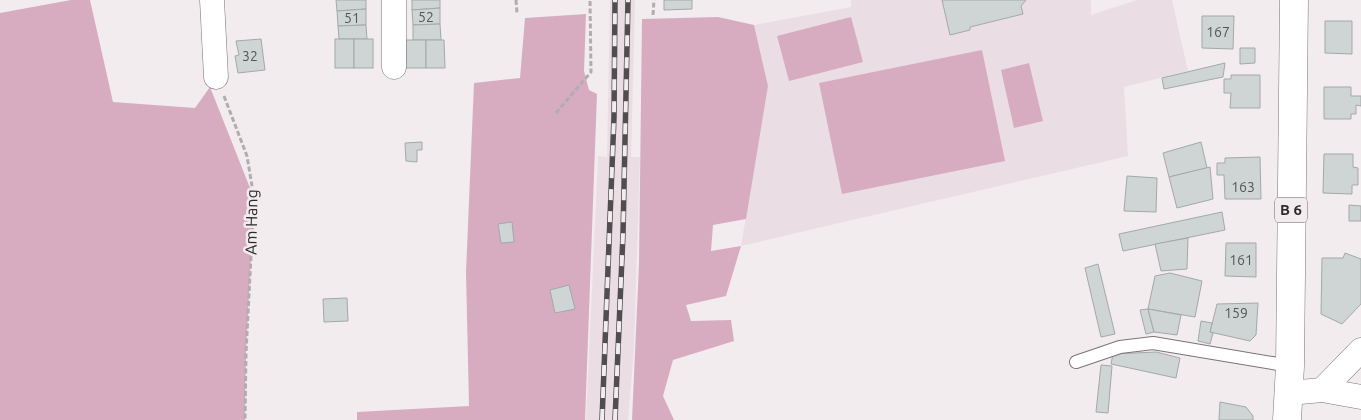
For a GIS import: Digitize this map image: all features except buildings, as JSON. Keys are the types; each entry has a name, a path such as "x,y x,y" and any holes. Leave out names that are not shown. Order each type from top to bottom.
{"main road":[{"name":"B 6","path":"1287,420 1290,366 1294,0"}],"street":[{"path":"212,0 216,77"},
{"path":"394,0 394,67"},
{"path":"1322,390 1361,350"},
{"path":"1289,393 1322,390 1361,397"}],"lane":[{"path":"1076,362 1120,347 1153,343 1290,366"}],"path":[{"path":"516,0 517,13"},
{"path":"556,113 591,72 590,0"},
{"path":"653,15 654,0"},
{"name":"Am Hang","path":"216,77 247,156 254,198 246,353 245,420"}],"shaded area":[{"path":"71,0 90,0 113,102 195,108 210,87 254,198 246,353 245,420 0,420 0,13"},
{"path":"610,0 635,0 631,157 640,157 634,349 628,420 586,420 598,156 607,157"},
{"path":"851,0 1091,0 1091,15 1137,0 1172,0 1188,71 1124,87 1128,156 741,246 768,86 754,25 851,7"},
{"path":"586,14 584,71 589,90 597,94 585,420 357,420 357,412 469,406 466,272 474,83 520,78 525,18"},
{"path":"718,17 754,25 768,86 746,219 713,225 711,251 741,246 726,296 686,305 691,321 731,320 734,341 673,360 663,396 674,420 632,420 639,264 642,19"},
{"path":"851,17 863,62 789,81 777,36"},
{"path":"982,50 1005,161 842,194 819,83"},
{"path":"1029,63 1043,121 1014,128 1001,70"}],"railway":[{"path":"602,420 614,117 615,0"},
{"path":"615,420 623,234 628,0"}]}
